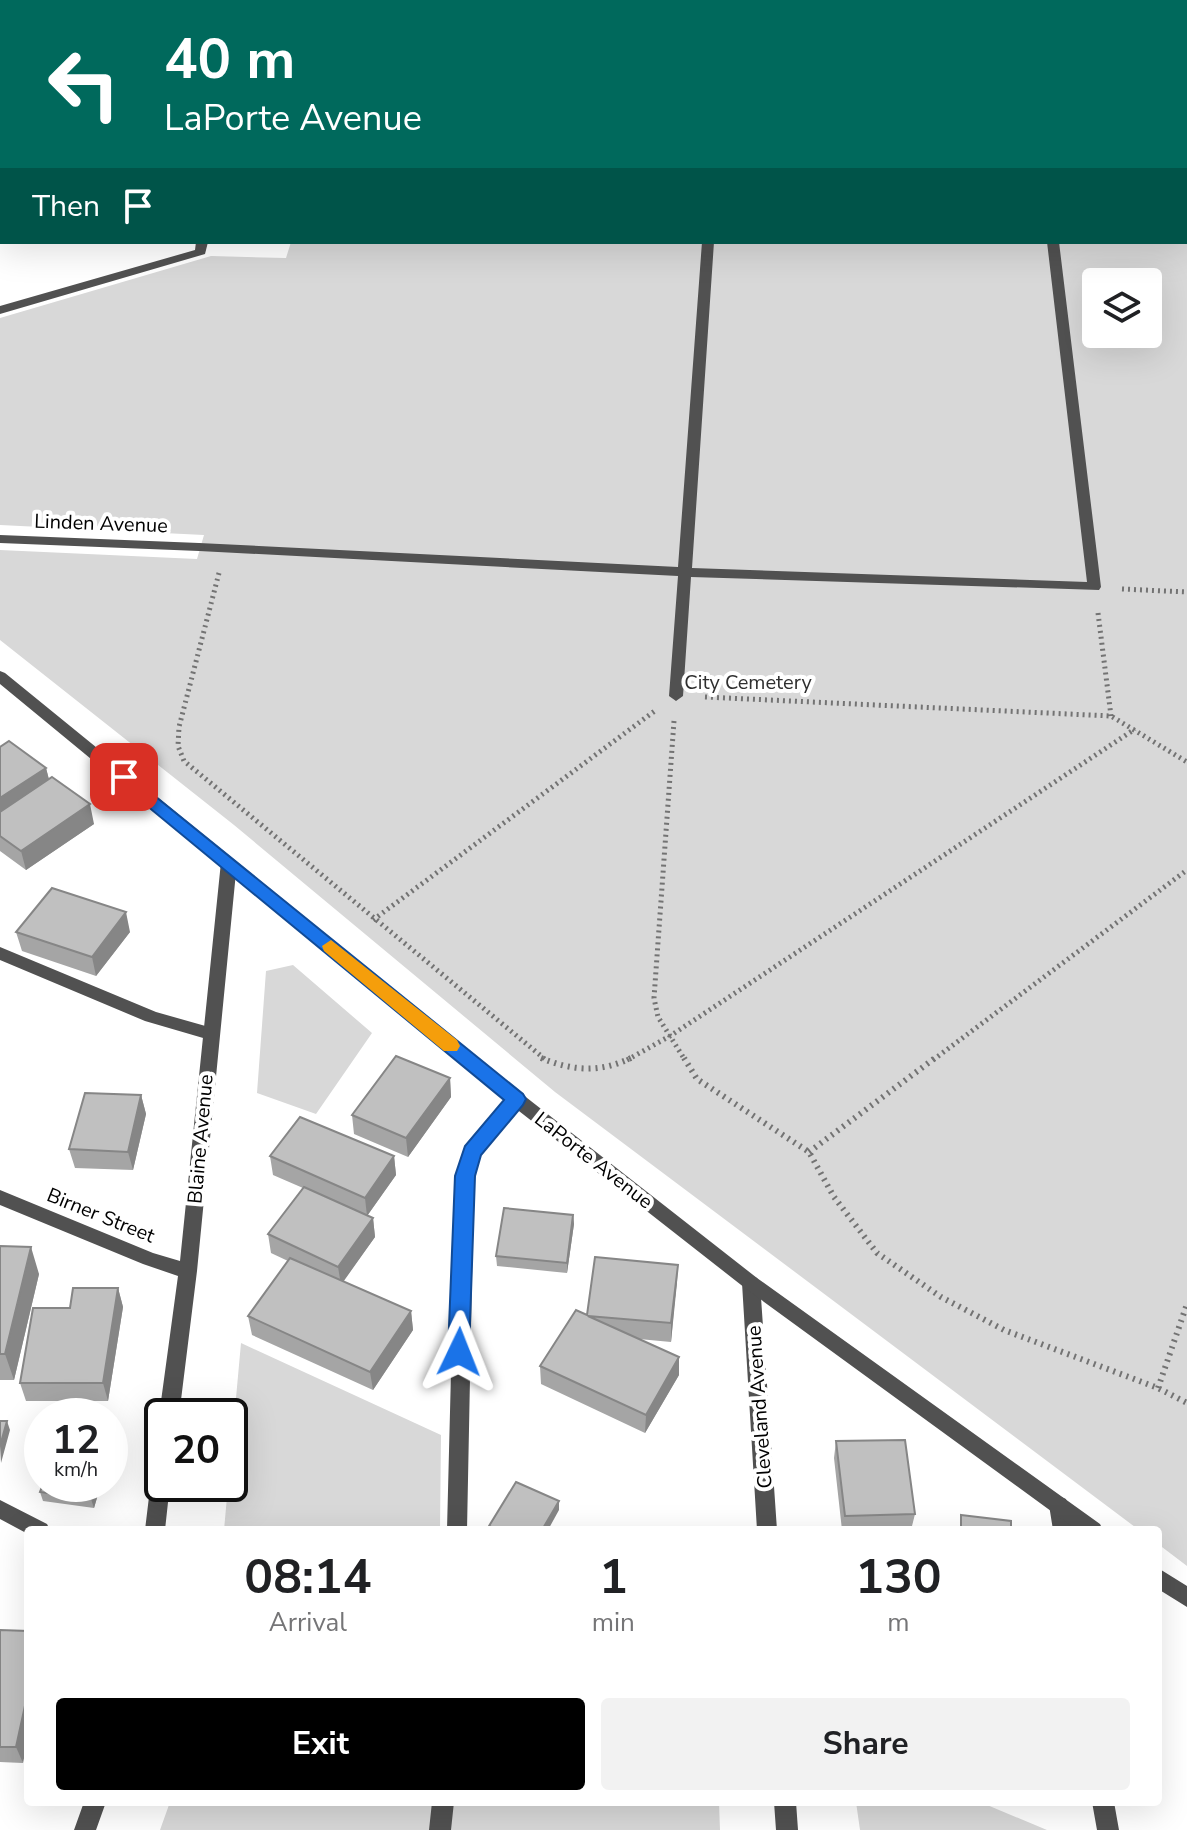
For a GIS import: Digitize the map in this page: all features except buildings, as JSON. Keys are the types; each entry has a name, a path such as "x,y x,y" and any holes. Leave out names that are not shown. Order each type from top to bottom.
{"street":[{"path":"0,310 201,252 202,244"},
{"path":"676,696 708,244"},
{"path":"1053,244 1094,587"},
{"name":"Linden Avenue","path":"0,539 684,572 1094,587"},
{"name":"LaPorte Avenue","path":"0,676 516,1099 751,1283 1088,1526"},
{"name":"Blaine Avenue","path":"171,1398 188,1271 229,862"},
{"path":"0,953 151,1017 210,1034"},
{"path":"457,1526 465,1176 472,1152 516,1099"},
{"name":"Birner Street","path":"0,1197 149,1259 188,1271"},
{"name":"Cleveland Avenue","path":"751,1283 767,1526"},
{"path":"155,1526 158,1502"},
{"path":"1059,1505 1062,1526"},
{"path":"0,1509 32,1526"},
{"path":"1162,1580 1187,1598"},
{"path":"85,1830 94,1806"},
{"path":"440,1830 443,1806"},
{"path":"785,1806 787,1830"},
{"path":"1104,1806 1108,1830"}],"path":[{"path":"225,548 179,727 176,743 180,757 537,1056 564,1069 587,1073 618,1065 670,1036 1135,729"},
{"path":"1111,716 1094,587 1187,592"},
{"path":"373,920 676,696 1111,716 1187,762"},
{"path":"676,696 654,998 658,1017 697,1079 809,1152 834,1197 877,1253 941,1297 1004,1330 1158,1388 1187,1403"},
{"path":"809,1152 1187,870"},
{"path":"1158,1388 1187,1304"}],"green space":[{"name":"City Cemetery","path":"290,244 1187,244 1187,1566 1162,1547 1162,1526 1134,1526 555,1092 234,825 0,640 0,550 197,559 204,535 0,525 0,318 211,256 286,258"},
{"path":"293,965 372,1033 316,1114 257,1093 266,971"},
{"path":"241,1343 441,1435 440,1526 224,1526 227,1502 248,1502 248,1398 236,1398"},
{"path":"169,1806 719,1806 720,1830 160,1830"},
{"path":"857,1806 990,1806 1047,1830 860,1830"}],"slow traffic":[{"path":"331,946 451,1046"}],"route":[{"path":"124,777 516,1099 472,1152 465,1176 459,1352"}]}
